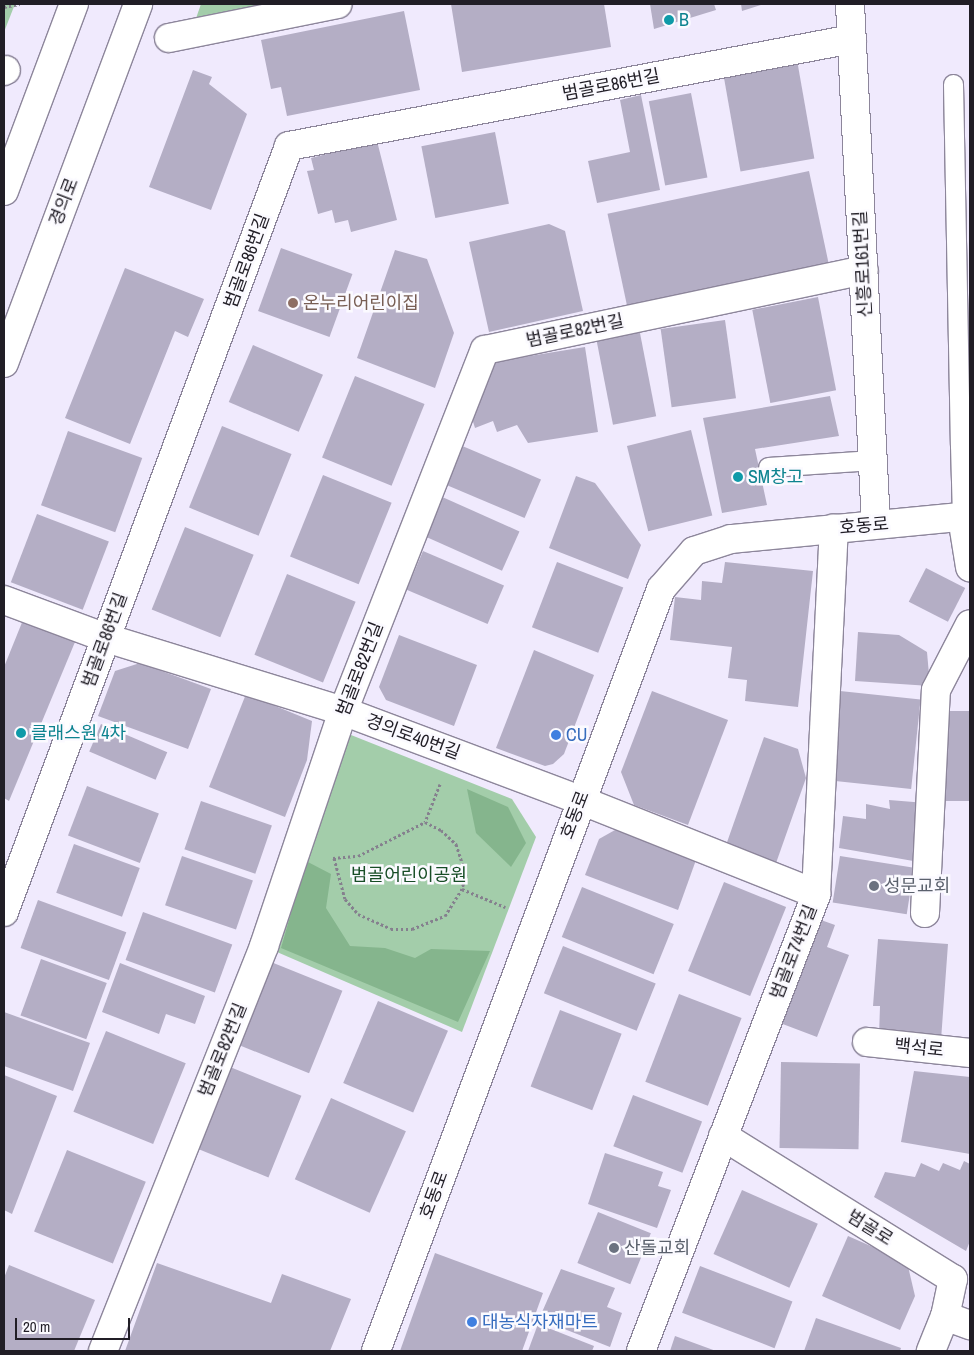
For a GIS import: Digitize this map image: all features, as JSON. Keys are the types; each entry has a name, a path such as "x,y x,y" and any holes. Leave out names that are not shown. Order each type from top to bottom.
{"street":[{"path":"4,191 74,4"},
{"name":"경의로","path":"4,363 138,4"},
{"path":"169,38 338,4"},
{"name":"신흥로161번길","path":"850,4 876,524"},
{"name":"범골로86번길","path":"4,912 289,146 852,40"},
{"name":"범골로82번길","path":"103,1351 264,946 343,711 485,350 864,270"},
{"path":"966,517 970,567"},
{"name":"호동로","path":"376,1351 580,800 661,589 694,551 731,539 966,517"},
{"name":"범골로74번길","path":"641,1351 816,894 834,528"},
{"name":"경의로40번길","path":"4,600 106,638 343,711 580,800 816,894"},
{"path":"925,913 936,690 970,624"},
{"name":"백석로","path":"867,1042 970,1054"},
{"name":"범골로","path":"723,1136 953,1279 945,1316 931,1351"},
{"path":"945,1316 970,1325"}],"lane":[{"path":"953,84 966,517"},
{"path":"768,467 873,460"}],"path":[{"path":"4,7 20,4"},
{"path":"298,844 334,858 358,856 425,822 452,752"},
{"path":"334,858 346,899 352,906 376,924 391,929 412,929 445,916 462,889 466,874 456,844 446,833 425,822"},
{"path":"462,889 536,920"}],"green space":[{"path":"4,4 15,4 4,32"},
{"path":"201,4 290,4 193,27"},
{"name":"범골어린이공원","path":"346,733 512,799 536,837 462,1032 270,949"},
{"path":"467,789 508,807 526,843 511,867 476,833"},
{"path":"306,861 331,874 326,908 350,946 385,948 415,958 431,949 490,951 458,1022 281,948"}],"building":[{"path":"451,4 604,4 611,47 462,72"},
{"name":"B","path":"650,4 714,4 716,10 654,29"},
{"path":"741,4 764,4 742,11"},
{"path":"404,11 420,90 287,116 281,87 271,89 261,40"},
{"path":"797,60 814,158 741,172 723,73"},
{"path":"193,70 212,77 209,84 247,114 211,210 149,187"},
{"path":"691,93 707,177 665,186 649,101"},
{"path":"641,95 660,190 597,203 588,161 630,152 620,100"},
{"path":"495,132 509,204 435,218 421,146"},
{"path":"377,141 397,220 351,232 348,220 335,223 332,210 318,214 307,171 314,170 311,158"},
{"path":"809,171 829,265 627,308 608,214"},
{"path":"549,224 565,231 583,311 489,332 469,242"},
{"path":"281,248 352,274 330,337 258,311"},
{"path":"395,250 427,259 454,333 435,388 357,358"},
{"path":"125,268 204,299 188,337 175,331 130,444 65,418"},
{"path":"818,297 836,390 770,403 752,310"},
{"path":"725,320 736,398 672,407 661,329"},
{"path":"639,328 656,416 613,425 596,336"},
{"path":"253,345 323,375 299,432 229,402"},
{"path":"585,347 598,432 528,443 517,425 497,432 493,421 475,428 470,412 493,362"},
{"path":"355,376 425,404 392,486 322,458"},
{"name":"SM창고","path":"830,396 839,436 755,449 767,505 722,513 703,418"},
{"path":"222,426 292,454 259,536 189,508"},
{"path":"691,430 712,515 648,531 627,446"},
{"path":"68,431 142,458 115,532 41,505"},
{"path":"460,445 541,479 525,518 444,484"},
{"path":"323,475 392,503 359,584 290,557"},
{"path":"576,476 595,483 641,545 628,579 549,548"},
{"path":"440,496 519,531 502,571 423,535"},
{"path":"37,514 109,542 83,610 11,582"},
{"path":"185,527 254,555 220,637 152,610"},
{"path":"423,551 504,585 488,624 407,590"},
{"path":"557,562 623,587 598,653 532,627"},
{"path":"725,562 813,571 798,707 745,701 747,680 728,678 732,647 670,640 675,597 701,600 702,581 722,583"},
{"path":"926,568 965,588 948,622 909,602"},
{"path":"287,574 356,602 323,682 254,655"},
{"name":"클래스원 4차","path":"23,620 75,642 9,801 4,798 4,667"},
{"path":"858,632 899,635 927,652 930,686 855,681"},
{"path":"399,635 477,665 454,726 386,700 379,687"},
{"path":"534,650 594,675 564,754 553,764 545,766 496,748"},
{"path":"140,663 211,689 188,749 98,716 115,671"},
{"path":"652,691 728,720 688,825 634,805 621,772"},
{"path":"840,691 921,699 911,789 831,781"},
{"path":"246,694 312,721 307,760 285,817 209,787"},
{"path":"941,711 970,711 970,801 941,801"},
{"path":"101,724 167,752 156,780 89,752"},
{"path":"764,737 798,749 806,778 775,866 725,848"},
{"path":"87,786 159,814 140,863 68,835"},
{"path":"889,800 926,803 919,862 839,848 843,816 866,819 866,804 890,809"},
{"path":"201,801 272,825 255,874 184,849"},
{"path":"615,830 696,860 678,910 585,875 599,839"},
{"path":"74,844 140,868 122,917 56,893"},
{"path":"182,856 253,880 236,930 165,905"},
{"name":"성문교회","path":"840,856 914,868 907,914 833,902"},
{"path":"724,882 786,907 750,996 688,971"},
{"path":"582,887 674,924 654,974 562,937"},
{"path":"38,900 126,932 109,980 21,948"},
{"path":"143,912 232,944 215,992 126,960"},
{"path":"821,920 835,925 827,947 849,955 817,1037 780,1023"},
{"path":"878,939 948,944 941,1040 879,1036 880,1006 873,1006"},
{"path":"563,946 656,983 637,1031 544,993"},
{"path":"41,959 107,983 86,1039 20,1015"},
{"path":"271,962 342,991 309,1073 238,1045"},
{"path":"120,963 205,996 195,1024 166,1014 159,1034 102,1012"},
{"path":"679,994 742,1018 708,1106 645,1082"},
{"path":"378,1001 448,1031 413,1113 343,1083"},
{"path":"560,1010 622,1034 592,1110 531,1087"},
{"path":"4,1012 90,1043 73,1091 4,1066"},
{"path":"106,1031 186,1063 153,1144 73,1112"},
{"path":"781,1062 860,1063 858,1149 779,1148"},
{"path":"230,1067 301,1096 268,1177 197,1149"},
{"path":"914,1071 970,1077 970,1154 901,1142"},
{"path":"4,1075 57,1096 12,1214 4,1210"},
{"path":"633,1095 702,1122 682,1173 613,1146"},
{"path":"331,1098 406,1131 370,1213 295,1179"},
{"path":"67,1150 146,1182 113,1263 34,1232"},
{"path":"605,1153 663,1172 658,1186 671,1190 657,1228 588,1204"},
{"path":"964,1161 970,1164 970,1241 966,1251 874,1197 885,1172 915,1177 921,1163 939,1171 943,1163 960,1170"},
{"path":"742,1190 818,1224 789,1288 714,1254"},
{"name":"산돌교회","path":"598,1212 651,1233 630,1284 577,1263"},
{"path":"848,1236 907,1262 915,1296 900,1330 822,1296"},
{"name":"대농식자재마트","path":"435,1253 543,1293 522,1351 400,1351"},
{"path":"157,1263 271,1303 282,1274 351,1299 330,1351 125,1351"},
{"path":"9,1265 95,1300 74,1351 4,1351 4,1278"},
{"path":"700,1266 792,1301 775,1348 682,1313"},
{"path":"561,1269 615,1288 607,1307 622,1313 610,1347 539,1319"},
{"path":"816,1318 901,1348 900,1351 804,1351"},
{"path":"538,1324 594,1346 592,1351 528,1351"},
{"path":"675,1336 716,1351 670,1351"}],"place":[{"name":"B","path":"669,20"},
{"name":"온누리어린이집","path":"293,303"},
{"name":"SM창고","path":"738,477"},
{"name":"클래스원 4차","path":"21,733"},
{"name":"CU","path":"556,735"},
{"name":"성문교회","path":"874,886"},
{"name":"산돌교회","path":"614,1248"},
{"name":"대농식자재마트","path":"472,1322"}]}
